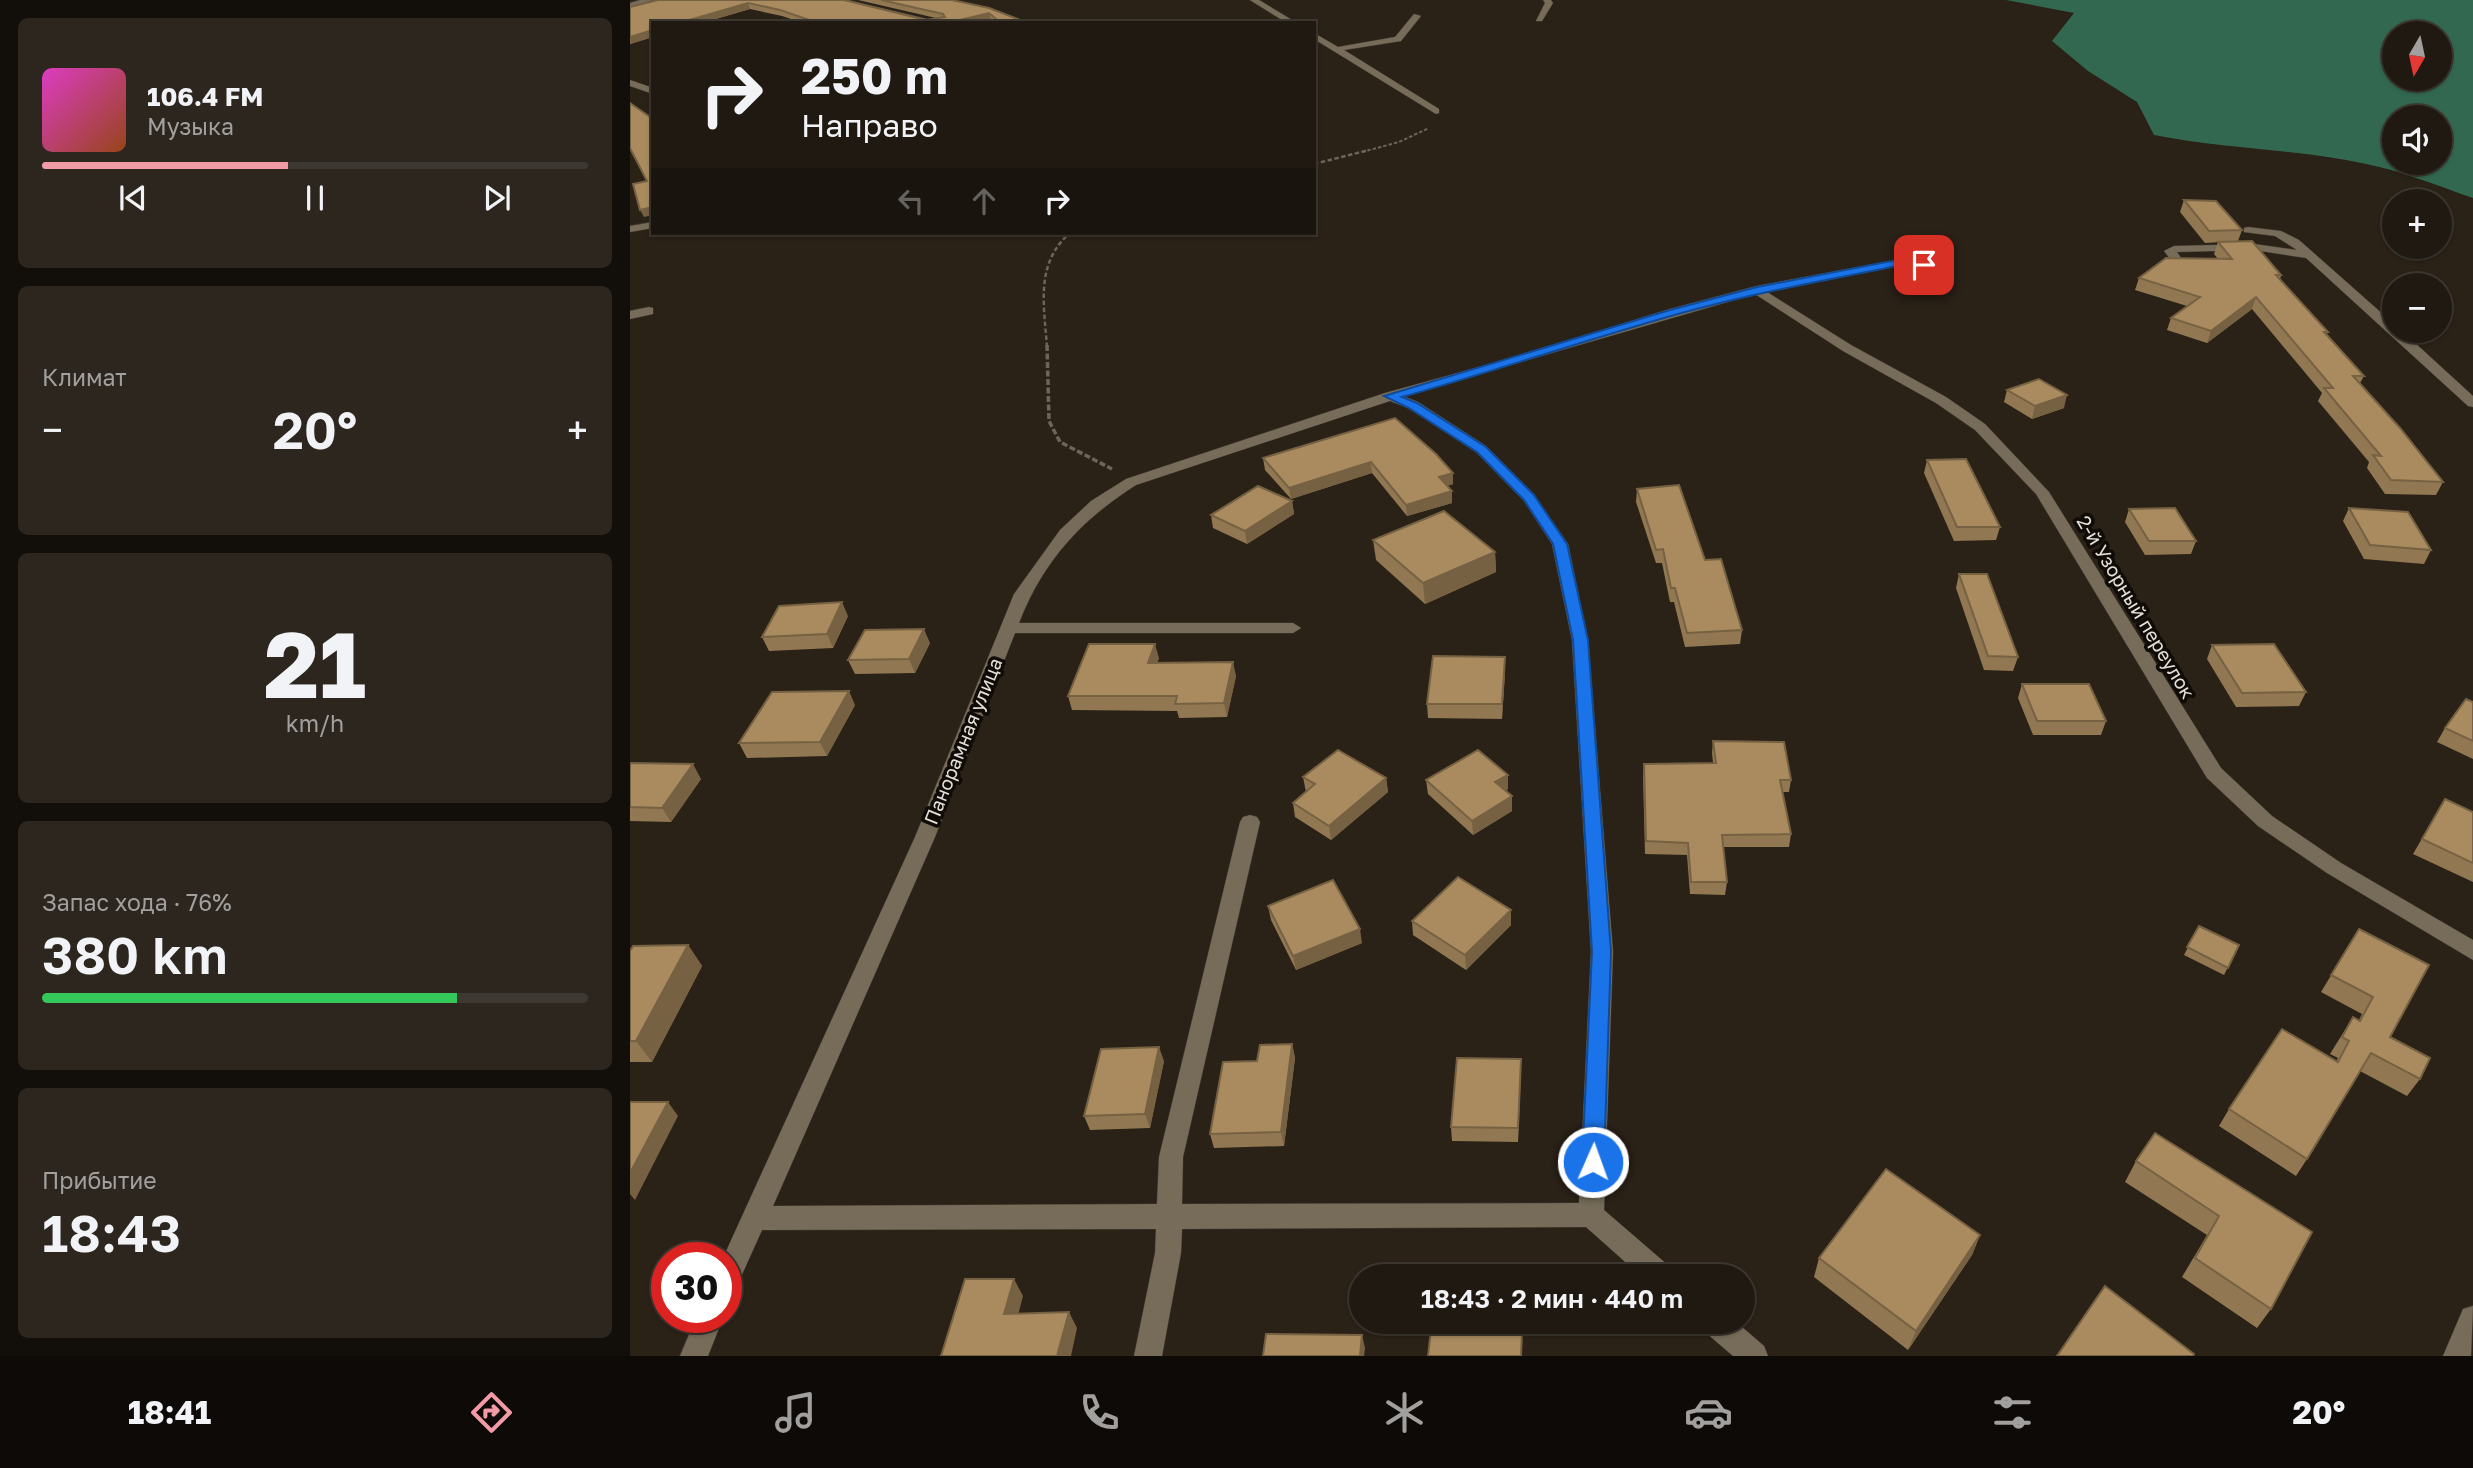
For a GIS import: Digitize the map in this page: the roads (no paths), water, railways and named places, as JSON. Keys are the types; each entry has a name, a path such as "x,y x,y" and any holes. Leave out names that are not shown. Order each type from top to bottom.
{"street":[{"path":"630,5 649,0"},
{"path":"837,0 931,21"},
{"path":"1254,0 1290,21"},
{"path":"1539,19 1549,3 1548,0"},
{"path":"1338,49 1398,39 1417,16"},
{"path":"1316,36 1436,111"},
{"path":"630,83 651,90"},
{"path":"630,229 651,225"},
{"path":"2248,230 2277,233 2295,242 2382,319"},
{"path":"2178,262 2170,251 2174,248 2254,247 2311,255"},
{"name":"Панорамная улица","path":"742,1245 925,837 1022,594 1065,533 1096,504 1131,482 1390,396 1517,361 1674,312 1757,290 1902,262 1946,268"},
{"name":"2-й Узорный переулок","path":"1757,290 1847,348 1941,400 1980,427 2042,492 2214,774 2264,821 2322,860 2473,951"},
{"path":"630,315 649,311"},
{"path":"2408,343 2473,403"},
{"path":"1390,396 1413,405 1481,449 1529,498 1560,544 1580,640 1601,952 1591,1215"},
{"path":"1008,628 1293,628"},
{"path":"1148,1356 1168,1253 1171,1157 1250,822"},
{"path":"754,1217 1591,1215 1647,1264"},
{"path":"2457,1356 2473,1319"},
{"path":"694,1356 704,1333"},
{"path":"1729,1334 1754,1356"}]}
